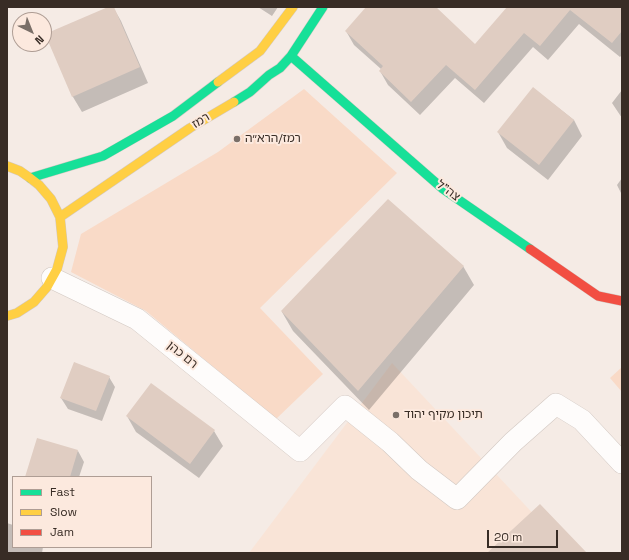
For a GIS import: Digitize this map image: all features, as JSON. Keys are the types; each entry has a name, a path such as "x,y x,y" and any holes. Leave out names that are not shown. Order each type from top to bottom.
{"street":[{"name":"רמז","path":"30,178 103,156 173,116 260,51 293,7"},
{"name":"רמז","path":"60,217 190,128 250,92 269,75 280,68 291,56 324,7"},
{"name":"צה\"ל","path":"291,56 443,189 598,296 622,301"},
{"path":"7,166 20,171 40,185 51,199 60,217 63,247 57,269 47,287 34,302 17,313 7,316"},
{"name":"רם כהן","path":"52,278 137,319 300,451 345,406 390,442 419,470 457,499 513,442 556,404 582,420 622,463"}],"shaded area":[{"path":"304,89 397,173 260,308 323,374 276,419 146,311 71,272 81,234 218,152"},
{"name":"תיכון מקיף יהוד","path":"392,363 570,553 249,553"},
{"path":"622,367 622,392 610,378"}],"building":[{"path":"108,7 114,7 140,67 72,97 52,50 52,31"},
{"path":"366,7 436,7 475,44 507,7 622,7 622,31 612,43 570,10 540,46 524,33 475,90 446,65 411,102 379,71 383,66 345,31"},
{"path":"533,87 574,120 539,165 497,132"},
{"path":"388,199 464,266 358,391 281,311"},
{"path":"74,362 110,376 96,411 60,398"},
{"path":"151,383 215,430 190,464 126,416"},
{"path":"37,438 78,450 70,476 25,476"},
{"path":"540,504 587,553 487,553"}],"traffic: fast":[{"path":"234,102 250,92 269,75 280,68 291,56 323,7"},
{"path":"291,56 443,189 530,249"},
{"path":"30,178 103,156 173,116 218,82"}],"traffic: slow":[{"path":"218,82 260,51 293,7"},
{"path":"60,217 190,128 234,102"},
{"path":"7,166 20,171 30,178 39,185 51,199 60,217 63,247 57,269 47,287 34,302 17,313 7,316"}],"traffic: jam":[{"path":"530,249 598,296 622,301"}],"place":[{"name":"רמז/הרא״ה","path":"237,139"},
{"name":"תיכון מקיף יהוד","path":"396,415"}]}
